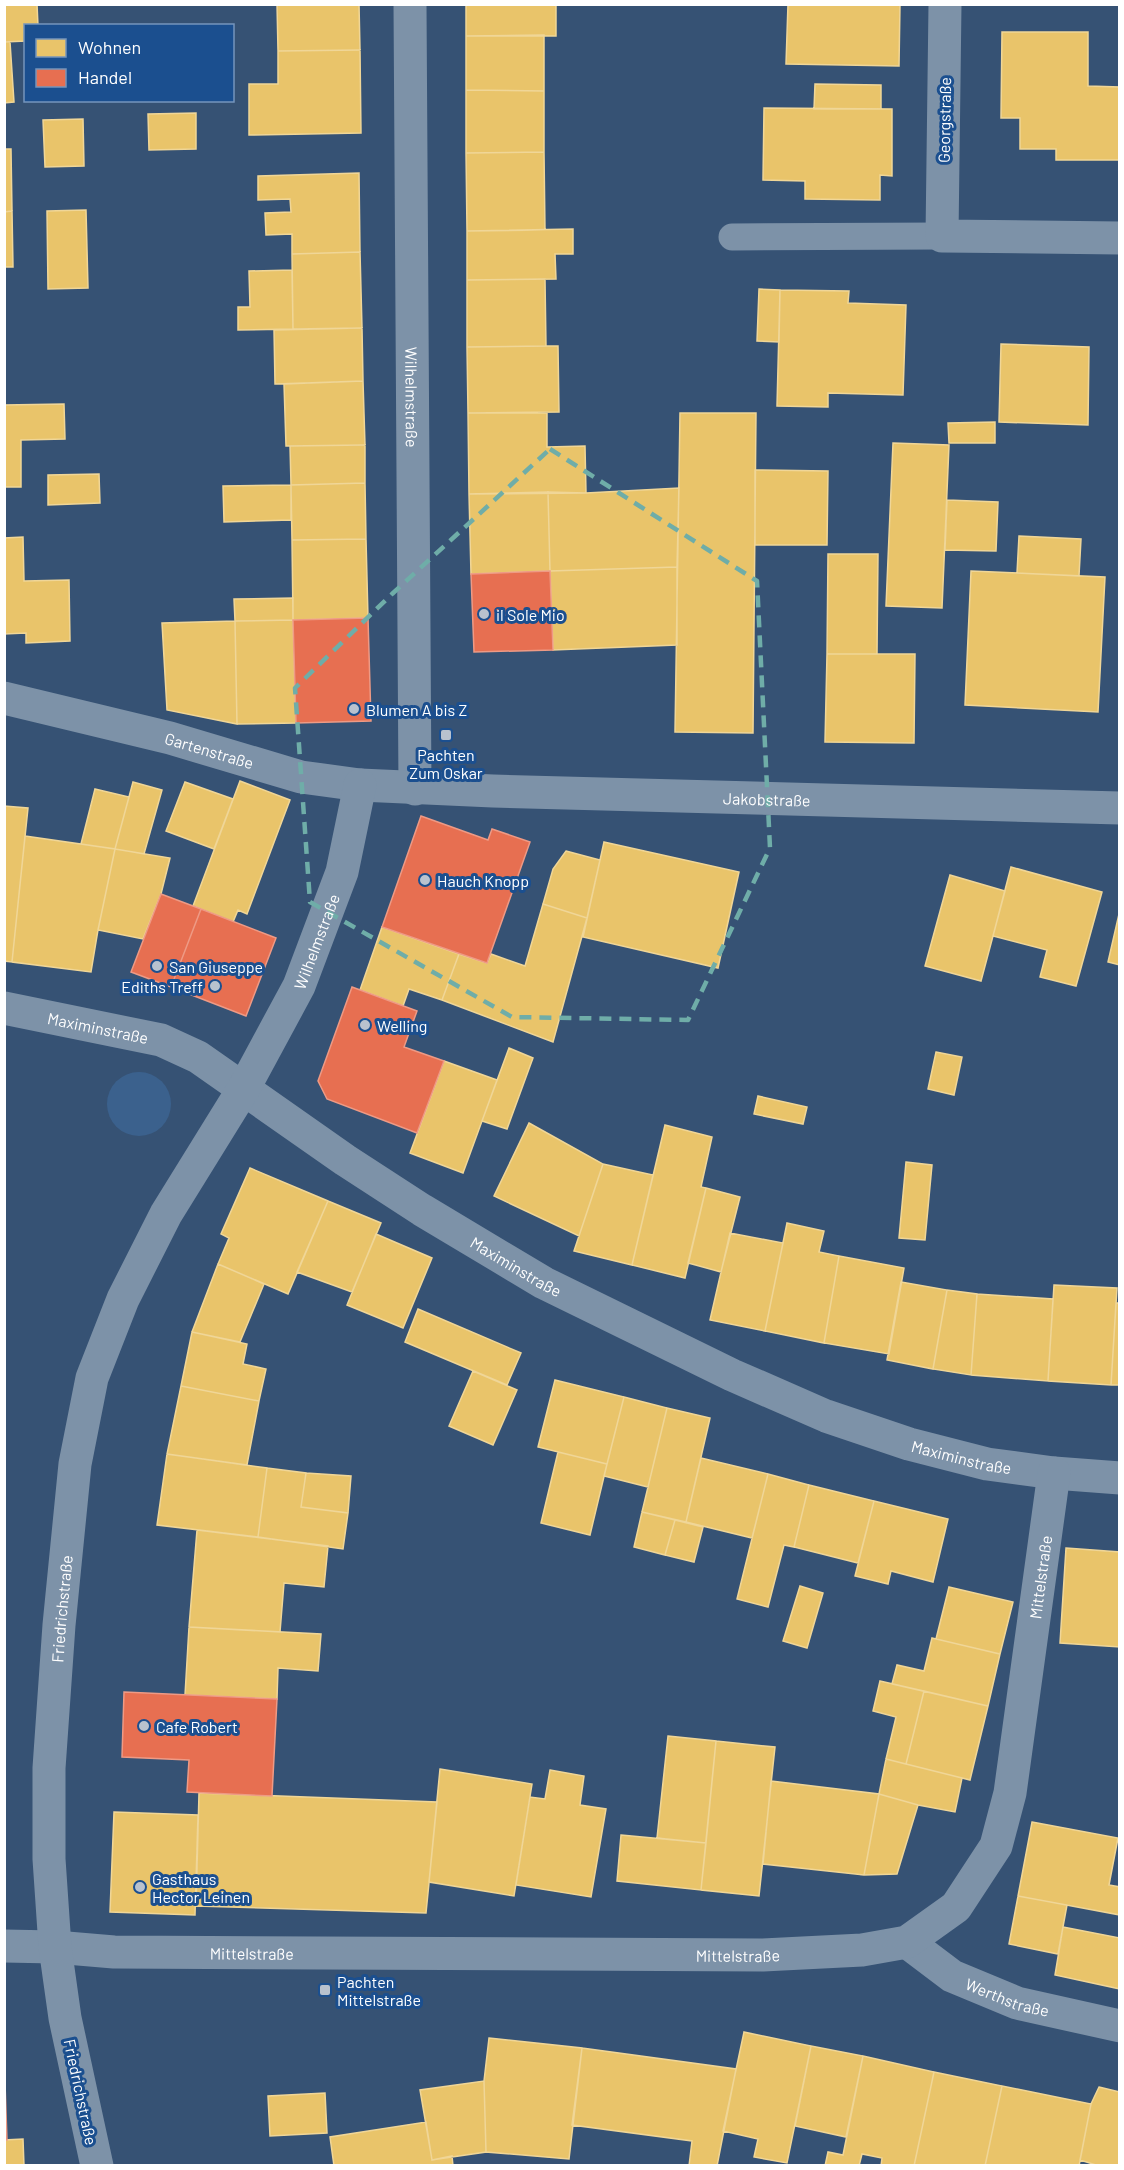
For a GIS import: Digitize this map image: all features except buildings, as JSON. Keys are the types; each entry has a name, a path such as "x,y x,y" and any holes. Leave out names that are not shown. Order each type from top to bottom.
{"street":[{"name":"Wilhelmstraße","path":"410,4 415,789"},
{"name":"Georgstraße","path":"942,236 945,4"},
{"path":"942,236 1119,238"},
{"name":"Gartenstraße","path":"4,698 170,738 300,777 415,789"},
{"name":"Wilhelmstraße","path":"244,1088 299,986 342,872 360,785"},
{"name":"Jakobstraße","path":"415,789 1119,808"},
{"name":"Maximinstraße","path":"4,1008 161,1040 198,1057 345,1160 422,1210 544,1283 732,1375 826,1416 909,1444 987,1464 1054,1473 1119,1478"},
{"name":"Friedrichstraße","path":"97,2166 65,2018 56,1947 49,1859 49,1768 59,1625 75,1464 92,1378 123,1299 166,1214 244,1088"},
{"name":"Mittelstraße","path":"4,1946 126,1952 763,1955 862,1950 908,1942 956,1907 996,1846 1010,1793 1054,1473"},
{"name":"Werthstraße","path":"908,1942 952,1976 1017,2003 1119,2026"}],"lane":[{"path":"732,237 942,236"}],"highlighted area":[{"path":"550,449 757,581 770,848 688,1020 512,1017 310,902 295,688 392,594"}],"water":[{"path":"139,1072 157,1078 165,1086 171,1104 165,1122 157,1130 139,1136 121,1130 113,1122 107,1104 113,1086 121,1078"}],"place":[{"name":"il Sole Mio","path":"484,614"},
{"name":"Blumen A bis Z","path":"354,709"},
{"name":"Pachten Zum Oskar","path":"446,735"},
{"name":"Hauch Knopp","path":"425,880"},
{"name":"San Giuseppe","path":"157,966"},
{"name":"Ediths Treff","path":"215,986"},
{"name":"Welling","path":"365,1025"},
{"name":"Cafe Robert","path":"144,1726"},
{"name":"Gasthaus Hector Leinen","path":"140,1887"},
{"name":"Pachten Mittelstraße","path":"325,1990"}]}
